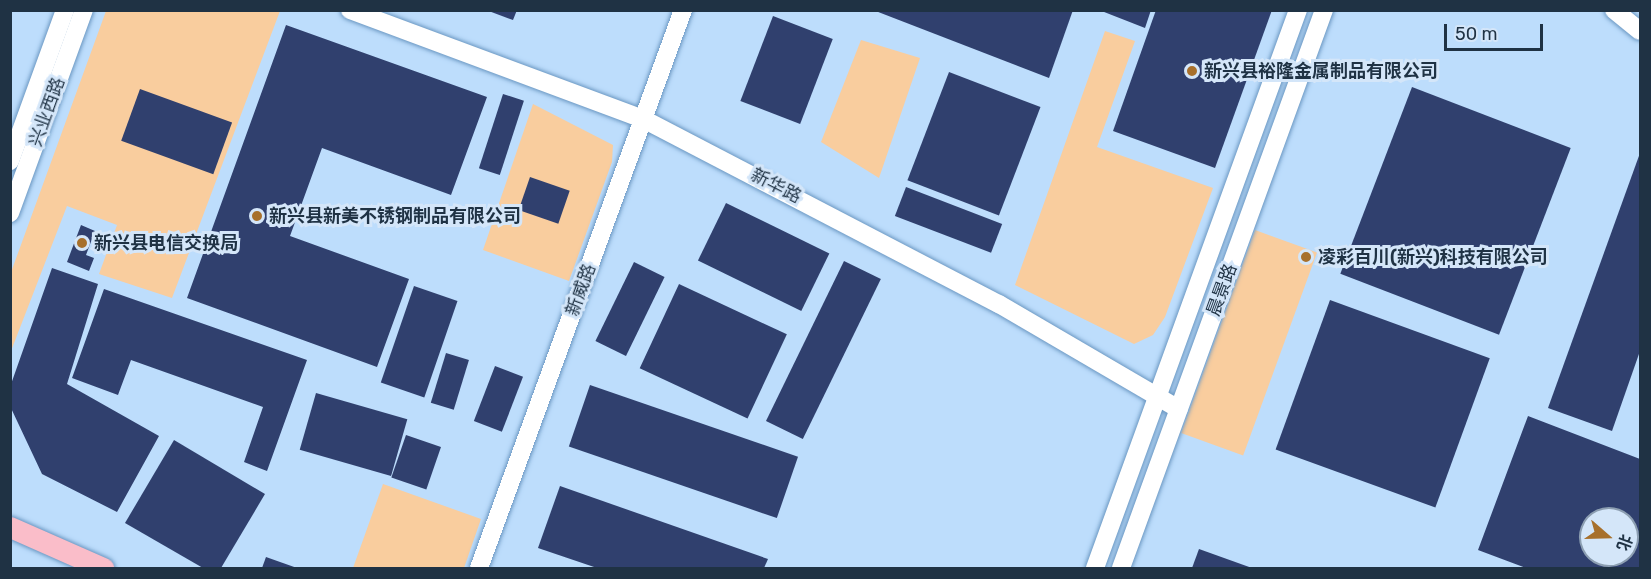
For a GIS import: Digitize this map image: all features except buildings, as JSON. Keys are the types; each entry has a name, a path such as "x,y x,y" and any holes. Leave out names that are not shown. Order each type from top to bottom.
{"main road":[{"path":"10,527 103,568"}],"street":[{"name":"兴业西路","path":"10,161 65,10"},
{"name":"兴业西路","path":"10,213 84,10"},
{"name":"新华路","path":"350,10 643,119 979,293 1179,408"},
{"name":"新威路","path":"479,568 683,10"},
{"name":"晨景路","path":"1095,568 1298,10"},
{"name":"晨景路","path":"1121,568 1324,10"},
{"path":"1614,10 1641,31"},
{"path":"1634,10 1641,16"}],"shaded area":[{"path":"10,11 1640,11 1640,568 11,568"},
{"path":"106,11 280,11 172,298 99,274 117,225 67,206 11,351 10,275"},
{"path":"1105,31 1135,41 1097,147 1213,188 1165,317 1153,335 1134,344 1015,285"},
{"path":"861,40 920,58 879,178 821,142"},
{"path":"533,104 613,145 612,162 569,281 483,250"},
{"path":"1255,230 1317,253 1243,456 1181,433"},
{"path":"383,484 481,519 464,568 353,568"}],"place":[{"name":"新兴县裕隆金属制品有限公司","path":"1192,71"},
{"name":"新兴县新美不锈钢制品有限公司","path":"257,216"},
{"name":"新兴县电信交换局","path":"82,243"},
{"name":"凌彩百川(新兴)科技有限公司","path":"1306,257"}]}
